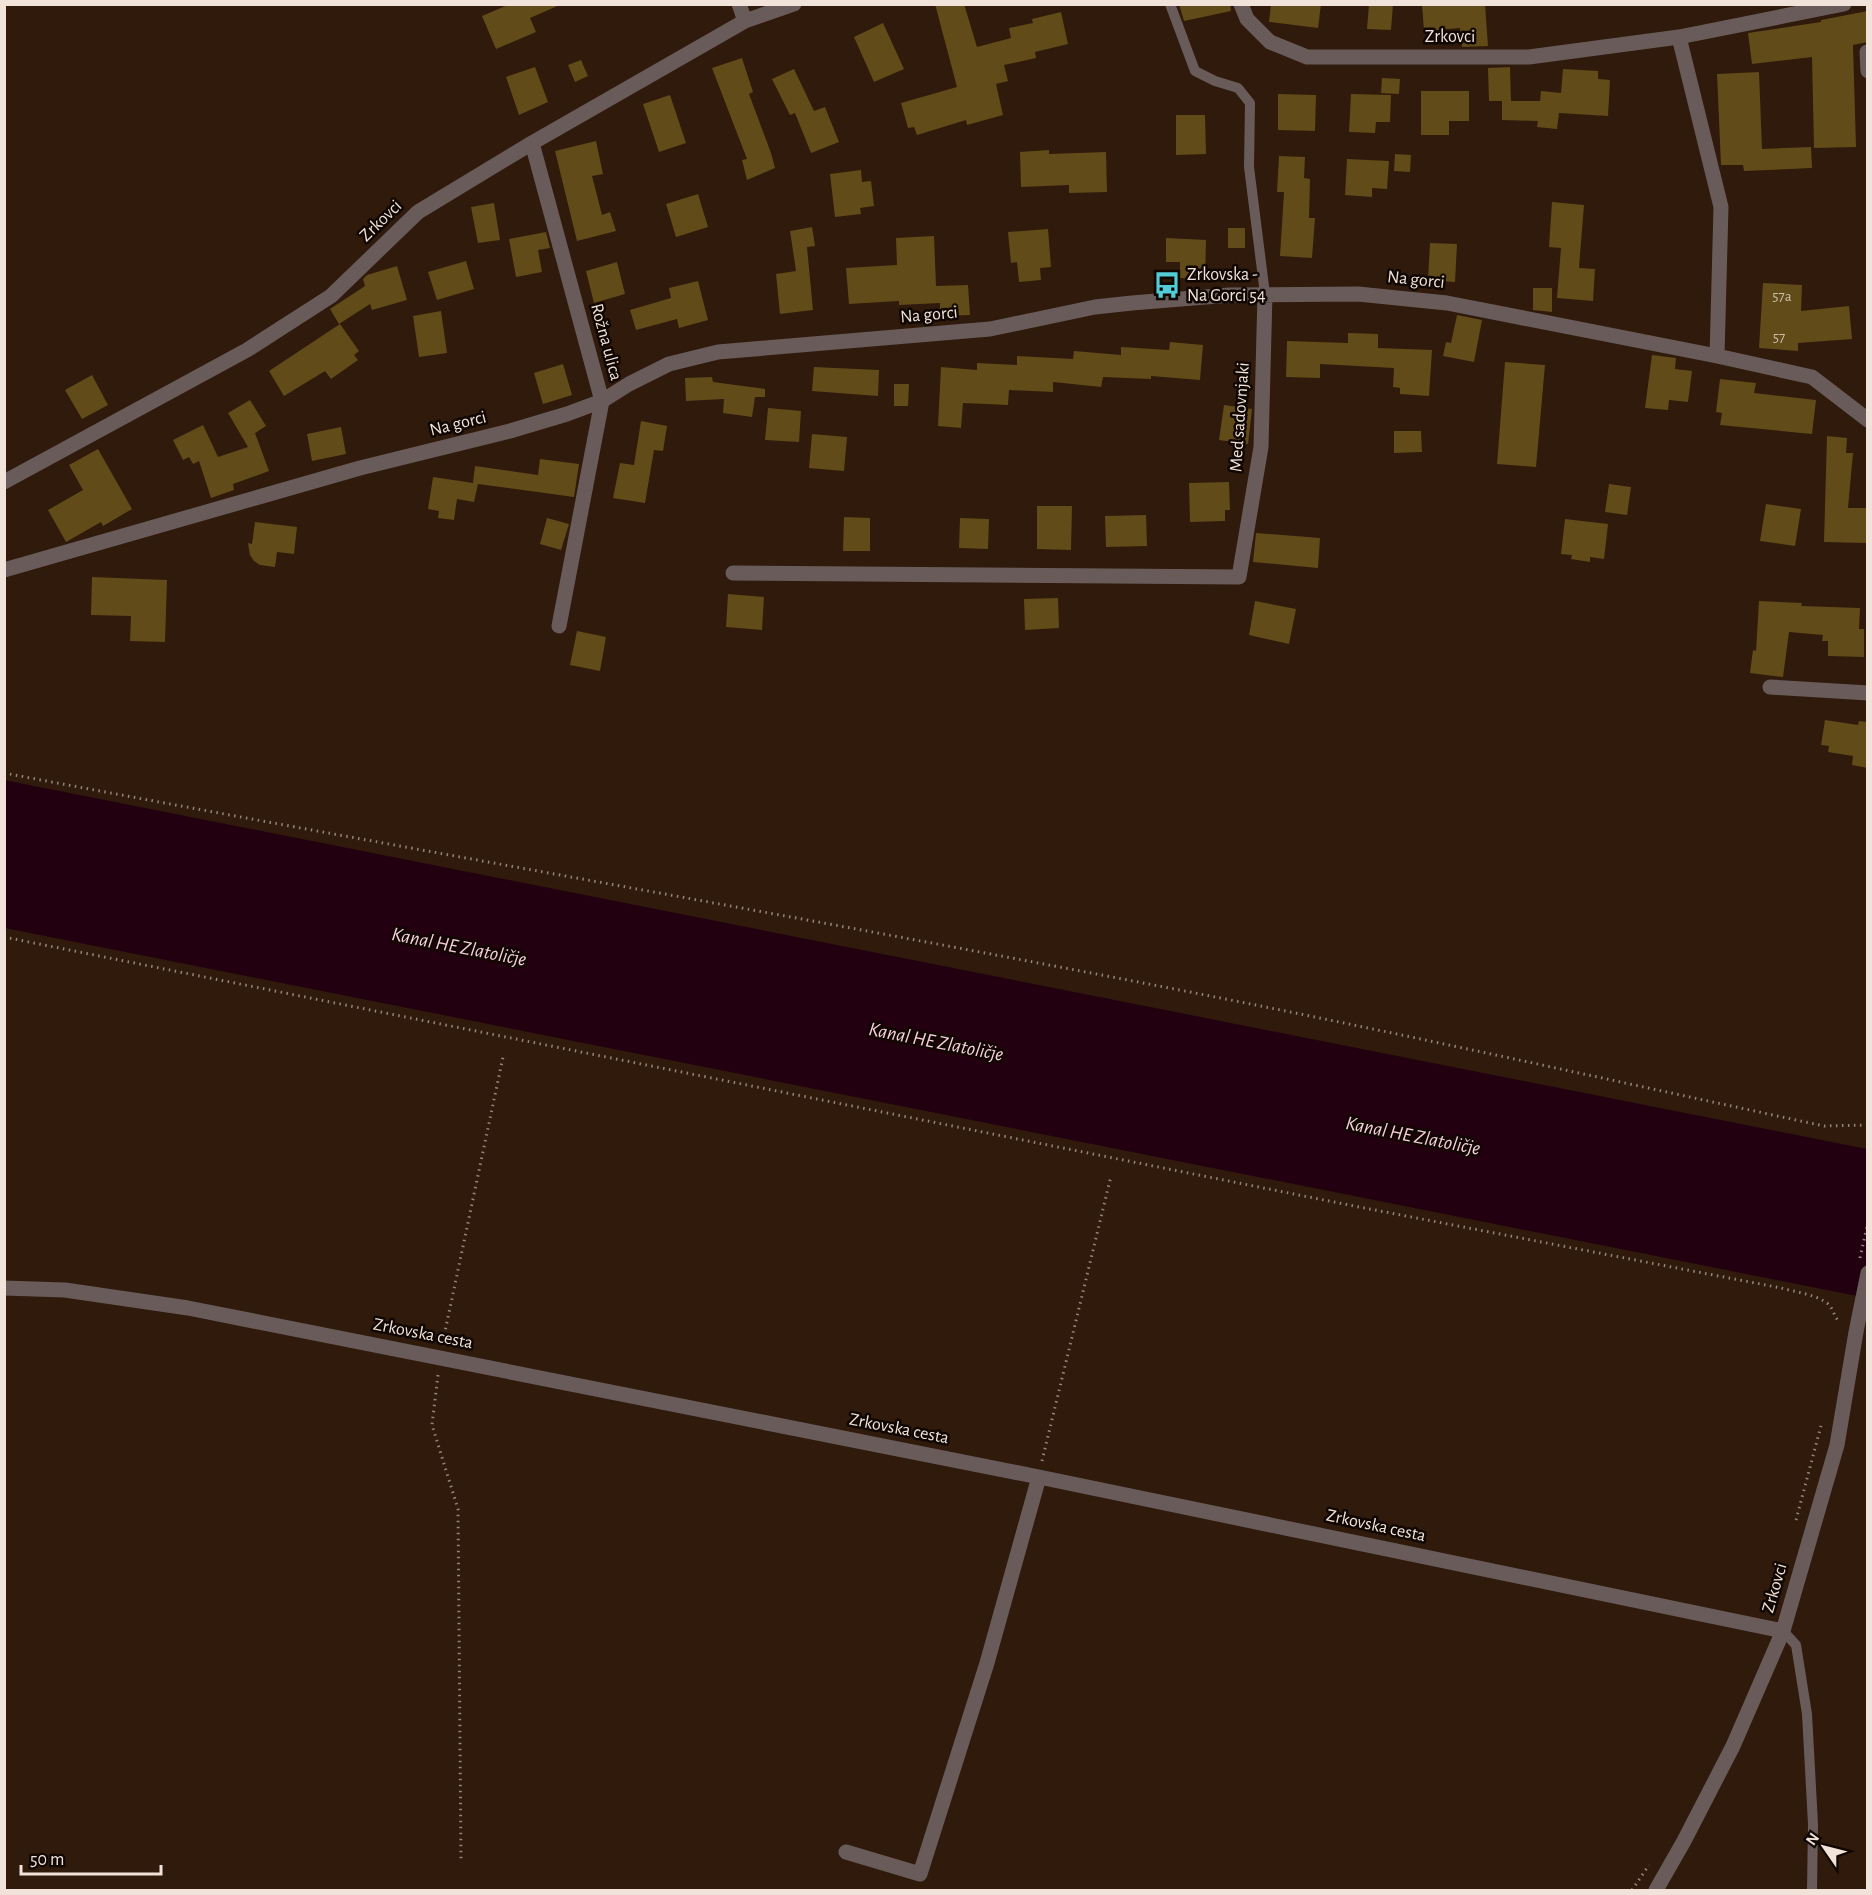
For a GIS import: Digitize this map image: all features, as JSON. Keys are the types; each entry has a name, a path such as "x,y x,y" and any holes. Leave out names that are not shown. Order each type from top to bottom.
{"street":[{"path":"739,4 745,21"},
{"name":"Zrkovci","path":"4,482 247,350 331,296 418,212 532,143 745,21 794,4"},
{"name":"Zrkovci","path":"1241,4 1247,19 1270,42 1307,57 1529,57 1679,37 1844,4"},
{"path":"1679,37 1720,207 1717,356"},
{"path":"1867,52 1868,71"},
{"name":"Rožna ulica","path":"532,143 602,401 559,626"},
{"name":"Med sadovnjaki","path":"733,573 1239,577 1261,447 1265,294"},
{"name":"Na gorci","path":"4,570 360,468 510,431 567,414 602,401 629,384 669,364 718,352 990,329 1104,306 1230,295 1358,294 1447,303 1812,377 1868,420"},
{"path":"1770,687 1868,693"},
{"name":"Zrkovci","path":"1656,1890 1684,1841 1732,1746 1783,1631 1837,1445 1868,1273"},
{"name":"Zrkovska cesta","path":"4,1288 64,1290 188,1308 1039,1477 1783,1631"},
{"path":"846,1852 920,1874 987,1663 1039,1477"}],"lane":[{"path":"1170,4 1195,71 1215,81 1238,88 1250,103 1249,167 1265,294"},
{"path":"1783,1631 1796,1645 1807,1714 1813,1824 1812,1890"}],"path":[{"path":"4,773 242,819 641,889 1198,994 1824,1126 1868,1125"},
{"path":"4,937 1353,1206 1781,1288 1827,1303 1832,1308 1836,1319"},
{"path":"461,1860 458,1509 432,1425 448,1310 503,1057"},
{"path":"1039,1477 1111,1176"},
{"path":"1794,1528 1823,1419"}],"water":[{"name":"Kanal HE Zlatoličje","path":"4,780 1867,1149 1867,1298 5,928"}],"building":[{"path":"510,4 562,4 530,18 536,32 496,49 482,16"},
{"path":"935,4 964,4 977,47 1011,38 1009,28 1033,23 1032,19 1061,12 1068,44 1035,52 1036,58 1004,65 1008,81 996,84 1003,115 967,125 966,120 917,135 914,127 908,128 901,103 957,87"},
{"path":"1179,4 1230,4 1231,11 1184,21"},
{"path":"1271,4 1321,4 1318,28 1269,22"},
{"path":"1369,4 1393,4 1391,30 1367,29"},
{"path":"1422,4 1485,4 1488,46 1462,47 1460,28 1424,31"},
{"path":"1868,11 1868,42 1853,45 1856,147 1814,148 1812,57 1752,64 1748,33 1821,22 1821,20"},
{"path":"883,23 904,69 874,82 854,37"},
{"path":"742,58 753,92 749,94 775,168 747,180 742,160 747,159 712,68"},
{"path":"581,60 588,76 575,82 568,65"},
{"path":"535,67 548,102 519,115 506,77"},
{"path":"1510,67 1511,101 1540,101 1541,91 1561,93 1563,69 1598,71 1598,79 1610,80 1608,116 1559,113 1557,129 1537,127 1538,121 1502,120 1502,101 1489,101 1488,68"},
{"path":"794,69 814,111 825,107 839,142 811,153 795,113 790,115 772,79"},
{"path":"1759,72 1762,149 1811,147 1812,168 1744,171 1743,165 1721,165 1717,74"},
{"path":"1382,78 1400,79 1399,94 1381,93"},
{"path":"1421,91 1469,91 1469,121 1449,121 1449,135 1421,135"},
{"path":"1278,94 1316,95 1315,131 1278,130"},
{"path":"1351,94 1391,95 1390,122 1376,122 1375,133 1349,132"},
{"path":"670,95 686,143 659,152 643,104"},
{"path":"1176,115 1205,115 1206,154 1176,155"},
{"path":"596,141 603,174 592,176 602,215 610,212 616,231 577,241 555,151"},
{"path":"1049,150 1049,154 1106,152 1107,192 1069,193 1069,185 1021,187 1020,152"},
{"path":"1395,154 1411,155 1410,172 1394,171"},
{"path":"1279,156 1305,157 1304,178 1310,179 1309,218 1315,218 1312,258 1280,256 1284,192 1277,192"},
{"path":"1347,159 1389,161 1387,189 1372,188 1372,197 1345,195"},
{"path":"861,170 862,182 871,181 874,206 860,208 861,214 835,217 830,174"},
{"path":"698,194 708,227 676,237 666,204"},
{"path":"1552,202 1584,205 1579,268 1595,269 1593,301 1557,298 1561,248 1549,247"},
{"path":"494,203 500,240 478,243 471,207"},
{"path":"812,227 815,246 807,247 813,310 780,314 776,274 796,271 790,231"},
{"path":"1228,228 1245,228 1245,248 1228,248"},
{"path":"1048,229 1051,267 1040,268 1041,280 1019,282 1017,262 1011,263 1008,232"},
{"path":"546,232 550,248 538,250 542,272 516,277 509,239"},
{"path":"934,236 936,286 968,285 970,315 940,316 940,303 899,305 899,301 849,304 846,268 897,265 896,238"},
{"path":"1166,238 1206,240 1205,279 1180,278 1180,262 1166,262"},
{"path":"1430,243 1457,244 1455,282 1428,280"},
{"path":"466,261 474,289 437,300 428,272"},
{"path":"617,262 625,294 594,303 586,271"},
{"path":"397,266 407,300 372,310 370,304 339,324 330,309 365,286 363,279 367,275"},
{"path":"698,281 708,320 679,328 677,319 636,330 630,310 671,298 669,288"},
{"path":"1763,283 1802,285 1801,311 1849,306 1852,339 1798,343 1798,351 1759,348"},
{"path":"1533,288 1552,288 1552,312 1533,310"},
{"path":"441,311 447,353 419,357 413,316"},
{"path":"1457,315 1482,320 1474,362 1443,356 1446,342 1451,343"},
{"path":"340,324 359,351 354,355 358,360 331,379 325,371 284,396 269,371"},
{"path":"1348,333 1378,334 1378,348 1432,350 1429,396 1400,394 1400,388 1393,387 1394,368 1320,364 1320,378 1286,377 1287,341 1348,343"},
{"path":"1170,342 1203,345 1200,380 1151,376 1151,379 1103,377 1101,387 1053,382 1053,392 1009,390 1008,405 963,403 961,428 938,426 941,367 977,370 977,363 1017,365 1017,356 1073,359 1074,351 1121,355 1121,347 1169,350"},
{"path":"1652,355 1676,358 1675,369 1692,371 1688,402 1669,400 1668,410 1645,408"},
{"path":"1505,362 1545,365 1536,467 1497,464"},
{"path":"563,364 572,395 543,404 534,373"},
{"path":"814,367 879,370 878,396 812,391"},
{"path":"92,375 108,405 82,419 65,390"},
{"path":"712,377 713,382 765,389 765,397 755,397 752,417 723,413 724,399 686,401 685,378"},
{"path":"1720,379 1756,383 1754,393 1816,400 1812,434 1720,425 1722,413 1716,412"},
{"path":"894,384 909,384 908,406 894,406"},
{"path":"250,400 266,426 255,433 269,471 233,484 234,490 211,498 199,461 193,464 189,457 183,460 173,440 203,425 218,457 248,447 228,413"},
{"path":"1224,405 1252,409 1248,444 1219,440"},
{"path":"768,408 801,411 799,442 765,440"},
{"path":"641,421 667,426 663,451 654,450 645,503 613,498 620,463 634,465"},
{"path":"341,427 346,454 312,461 307,434"},
{"path":"1394,431 1421,431 1422,452 1394,453"},
{"path":"812,434 847,437 844,471 809,468"},
{"path":"1827,436 1847,438 1846,453 1853,453 1848,508 1867,508 1867,543 1824,542"},
{"path":"98,449 132,509 103,526 101,522 66,542 48,510 83,490 69,465"},
{"path":"540,459 579,464 574,497 478,484 474,502 457,499 454,520 438,518 439,511 428,509 433,477 473,483 475,466 538,475"},
{"path":"1229,482 1230,510 1225,510 1225,521 1190,522 1189,483"},
{"path":"1609,484 1631,487 1627,515 1605,512"},
{"path":"1766,504 1801,509 1795,546 1760,541"},
{"path":"1037,506 1072,506 1071,550 1037,549"},
{"path":"1146,515 1147,546 1106,547 1105,516"},
{"path":"844,517 870,518 870,551 843,551"},
{"path":"547,518 569,524 561,550 540,544"},
{"path":"960,518 989,519 988,549 959,548"},
{"path":"1565,519 1608,524 1604,559 1590,557 1590,562 1571,559 1572,555 1561,554"},
{"path":"255,522 297,527 294,554 277,552 275,567 260,565 254,561 250,555 248,543 252,544"},
{"path":"1256,533 1320,538 1318,568 1253,562"},
{"path":"92,577 167,580 165,642 130,641 131,616 91,615"},
{"path":"728,594 764,597 762,630 726,627"},
{"path":"1058,598 1059,628 1025,630 1024,599"},
{"path":"1255,601 1296,609 1289,644 1249,635"},
{"path":"1759,601 1802,603 1801,606 1860,608 1859,629 1864,629 1864,657 1828,656 1828,641 1822,641 1823,635 1789,632 1783,677 1750,673 1753,650 1756,651"},
{"path":"577,631 606,637 600,671 570,665"},
{"path":"1825,720 1858,725 1859,721 1868,722 1868,768 1852,765 1853,756 1828,752 1829,746 1821,745"}],"place":[{"name":"Zrkovska - Na Gorci 54","path":"1167,285"}]}
